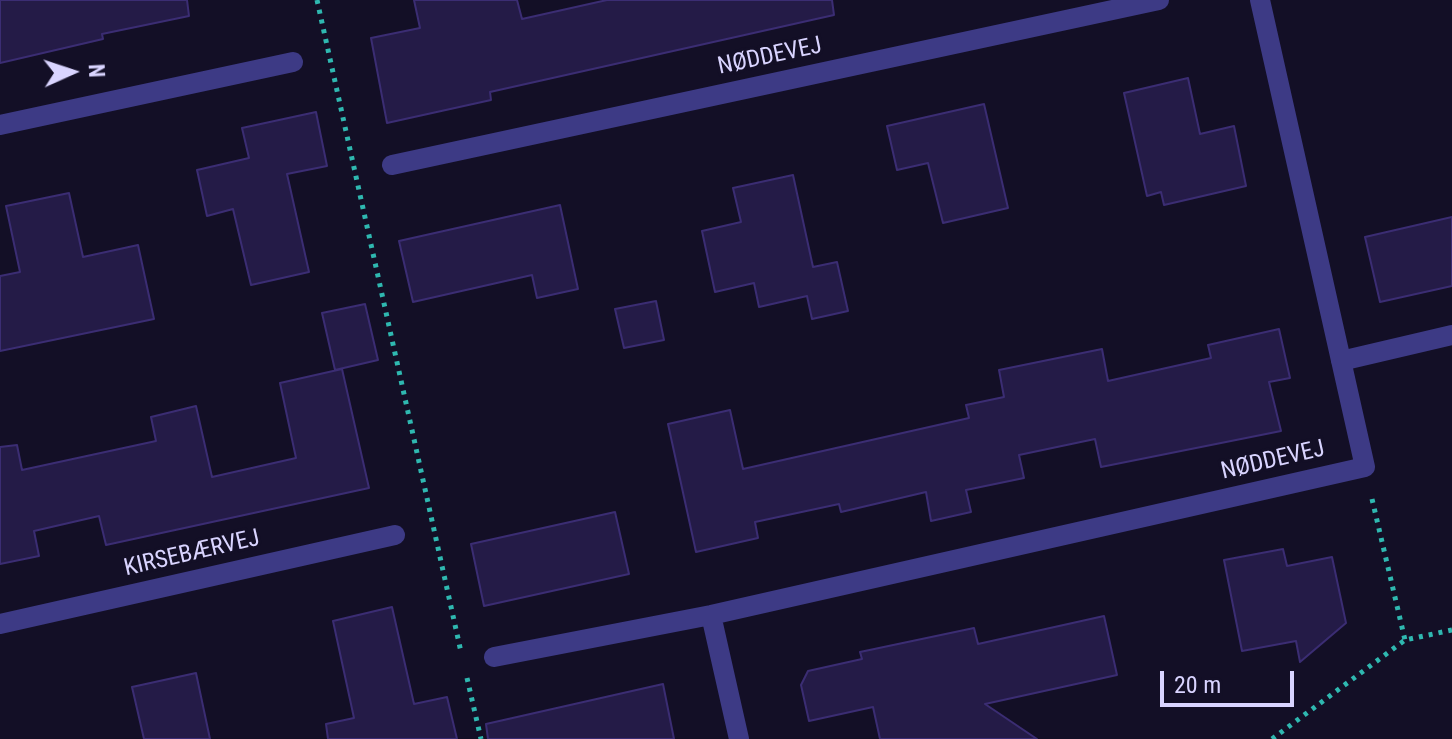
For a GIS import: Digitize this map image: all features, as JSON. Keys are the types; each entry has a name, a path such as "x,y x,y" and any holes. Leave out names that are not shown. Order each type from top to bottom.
{"street":[{"name":"NØDDEVEJ","path":"392,165 1159,0"},
{"name":"NØDDEVEJ","path":"494,657 711,615 1365,467 1260,0"},
{"path":"0,125 293,62"},
{"path":"1341,361 1452,335"},
{"name":"KIRSEBÆRVEJ","path":"0,624 395,535"},
{"path":"711,615 739,739"}],"path":[{"path":"317,0 481,739"},
{"path":"1365,467 1405,640"},
{"path":"1272,739 1405,640 1452,630"}],"building":[{"path":"0,0 187,0 189,16 102,34 103,39 0,63"},
{"path":"414,0 517,0 522,19 607,0 832,0 834,15 490,92 491,100 387,123 371,38 420,28"},
{"path":"1188,78 1200,134 1234,126 1246,186 1164,205 1161,192 1147,196 1124,93"},
{"path":"984,104 1008,208 943,223 928,163 897,170 887,126"},
{"path":"316,112 327,166 287,174 309,272 251,285 233,209 207,216 197,170 249,158 242,128"},
{"path":"793,175 813,267 837,262 848,311 812,319 807,296 759,307 754,283 715,292 702,231 741,222 733,188"},
{"path":"69,193 83,257 138,245 154,319 0,351 0,276 20,272 6,206"},
{"path":"560,205 578,289 537,298 532,275 413,302 399,241"},
{"path":"1452,217 1452,286 1380,302 1365,237"},
{"path":"656,301 664,340 624,348 615,309"},
{"path":"365,304 378,360 335,370 322,313"},
{"path":"1279,329 1290,378 1269,382 1281,431 1101,467 1095,439 1019,455 1024,478 966,490 971,512 931,521 926,492 841,512 839,504 755,522 758,538 696,552 668,424 730,410 743,469 969,418 966,405 1004,397 999,370 1102,349 1108,381 1211,358 1208,345"},
{"path":"342,369 369,488 106,545 99,516 34,531 39,556 0,564 0,447 17,445 22,470 156,441 151,417 196,406 212,477 296,458 280,383"},
{"path":"615,512 629,574 484,606 471,544"},
{"path":"1283,549 1287,566 1332,557 1346,623 1300,662 1296,641 1242,651 1224,560"},
{"path":"392,607 414,704 447,697 457,739 328,739 326,724 354,718 333,621"},
{"path":"1104,616 1117,675 985,704 1037,739 880,739 873,707 809,721 801,685 808,671 862,659 860,652 974,628 978,644"},
{"path":"196,673 210,739 144,739 132,687"},
{"path":"663,684 674,739 488,739 486,724"}]}
